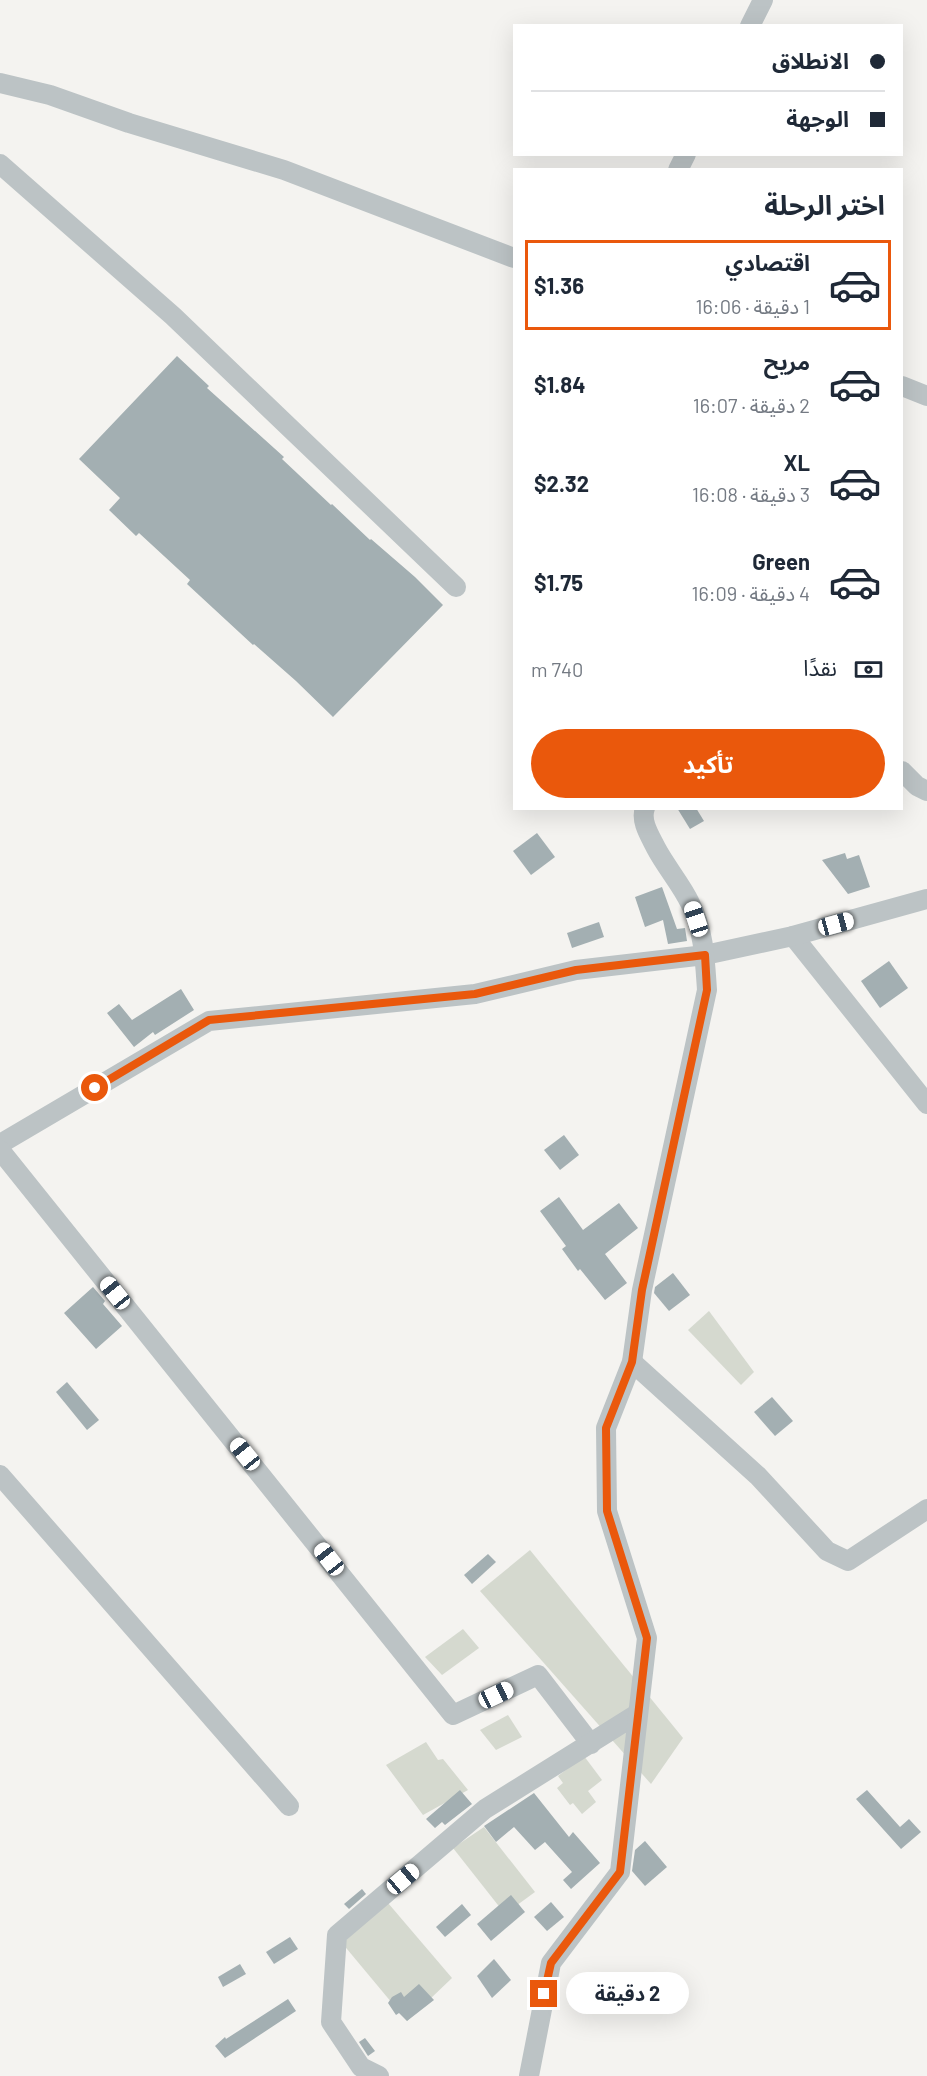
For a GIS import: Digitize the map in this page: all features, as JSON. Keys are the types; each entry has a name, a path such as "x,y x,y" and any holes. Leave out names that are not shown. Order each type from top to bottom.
{"street":[{"path":"751,24 763,0"},
{"path":"0,82 50,95 129,123 284,170 513,258"},
{"path":"0,164 173,316 456,586"},
{"path":"903,386 927,396"},
{"path":"903,772 916,786 927,791"},
{"path":"529,2076 551,1963 620,1872 647,1638 607,1511 606,1428 632,1362 642,1290 707,990 705,955 691,904 647,830 644,810"},
{"path":"0,1144 209,1020 475,994 576,970 705,955 793,936 927,899"},
{"path":"793,936 927,1104"},
{"path":"0,1150 453,1715 538,1675 591,1744"},
{"path":"632,1362 758,1476 827,1551 848,1561 927,1509"},
{"path":"0,1475 289,1806"},
{"path":"379,2076 361,2067 331,2022 337,1935 485,1809 637,1714"}],"shaded area":[{"path":"709,1311 754,1372 741,1385 688,1330"},
{"path":"530,1550 683,1738 651,1784 480,1591"},
{"path":"463,1629 479,1648 442,1675 425,1657"},
{"path":"508,1715 522,1737 496,1750 480,1730"},
{"path":"426,1742 438,1760 443,1759 468,1790 423,1815 386,1765"},
{"path":"584,1756 602,1780 588,1791 596,1802 582,1814 573,1803 570,1805 557,1788 563,1783 558,1776"},
{"path":"484,1827 535,1892 505,1914 453,1848"},
{"path":"388,1903 452,1978 407,2021 342,1943"}],"building":[{"path":"177,356 209,386 207,388 284,457 282,459 331,505 415,577 443,605 333,717 187,584 190,580 139,533 136,536 109,510 120,498 79,459"},
{"path":"678,810 697,810 704,821 690,829"},
{"path":"537,833 555,857 531,875 513,851"},
{"path":"845,853 847,859 859,855 870,887 848,894 822,860"},
{"path":"662,887 677,929 685,928 687,941 668,944 663,920 645,927 635,897"},
{"path":"599,922 604,937 572,948 567,933"},
{"path":"889,961 908,988 880,1008 861,981"},
{"path":"181,989 194,1010 155,1035 153,1032 134,1047 107,1013 119,1004 132,1020"},
{"path":"564,1135 579,1155 560,1170 544,1150"},
{"path":"559,1197 583,1230 619,1203 638,1228 605,1254 627,1283 605,1300 580,1269 578,1271 562,1249 566,1246 540,1211"},
{"path":"673,1273 690,1295 669,1311 654,1293 655,1287"},
{"path":"93,1287 105,1301 103,1304 122,1326 96,1349 64,1313"},
{"path":"67,1382 99,1420 87,1430 56,1392"},
{"path":"772,1397 793,1421 775,1436 754,1412"},
{"path":"488,1554 496,1562 472,1584 464,1575"},
{"path":"460,1790 472,1804 445,1825 442,1822 435,1828 426,1819"},
{"path":"867,1790 900,1827 909,1819 921,1832 901,1849 856,1799"},
{"path":"534,1793 569,1837 573,1832 600,1863 571,1889 563,1880 572,1872 545,1842 535,1850 514,1827 496,1842 484,1826"},
{"path":"645,1841 667,1867 645,1886 632,1871 635,1850"},
{"path":"362,1889 366,1894 349,1909 344,1904"},
{"path":"511,1895 525,1912 491,1941 477,1924"},
{"path":"551,1902 564,1917 547,1931 534,1917"},
{"path":"462,1904 471,1915 445,1937 436,1927"},
{"path":"290,1937 298,1949 274,1964 266,1952"},
{"path":"494,1959 511,1980 492,1998 477,1976"},
{"path":"240,1964 246,1974 223,1987 218,1977"},
{"path":"419,1984 434,2000 407,2021 399,2013 396,2015 388,2003 392,1997 401,1992 404,1997"},
{"path":"288,1999 296,2011 225,2058 215,2046 225,2037 226,2039"},
{"path":"365,2038 375,2051 368,2056 359,2042"}],"route":[{"path":"95,1088 209,1020 475,994 576,970 705,955 707,990 642,1290 632,1362 606,1428 607,1511 647,1638 620,1872 551,1963 544,1994"}]}
